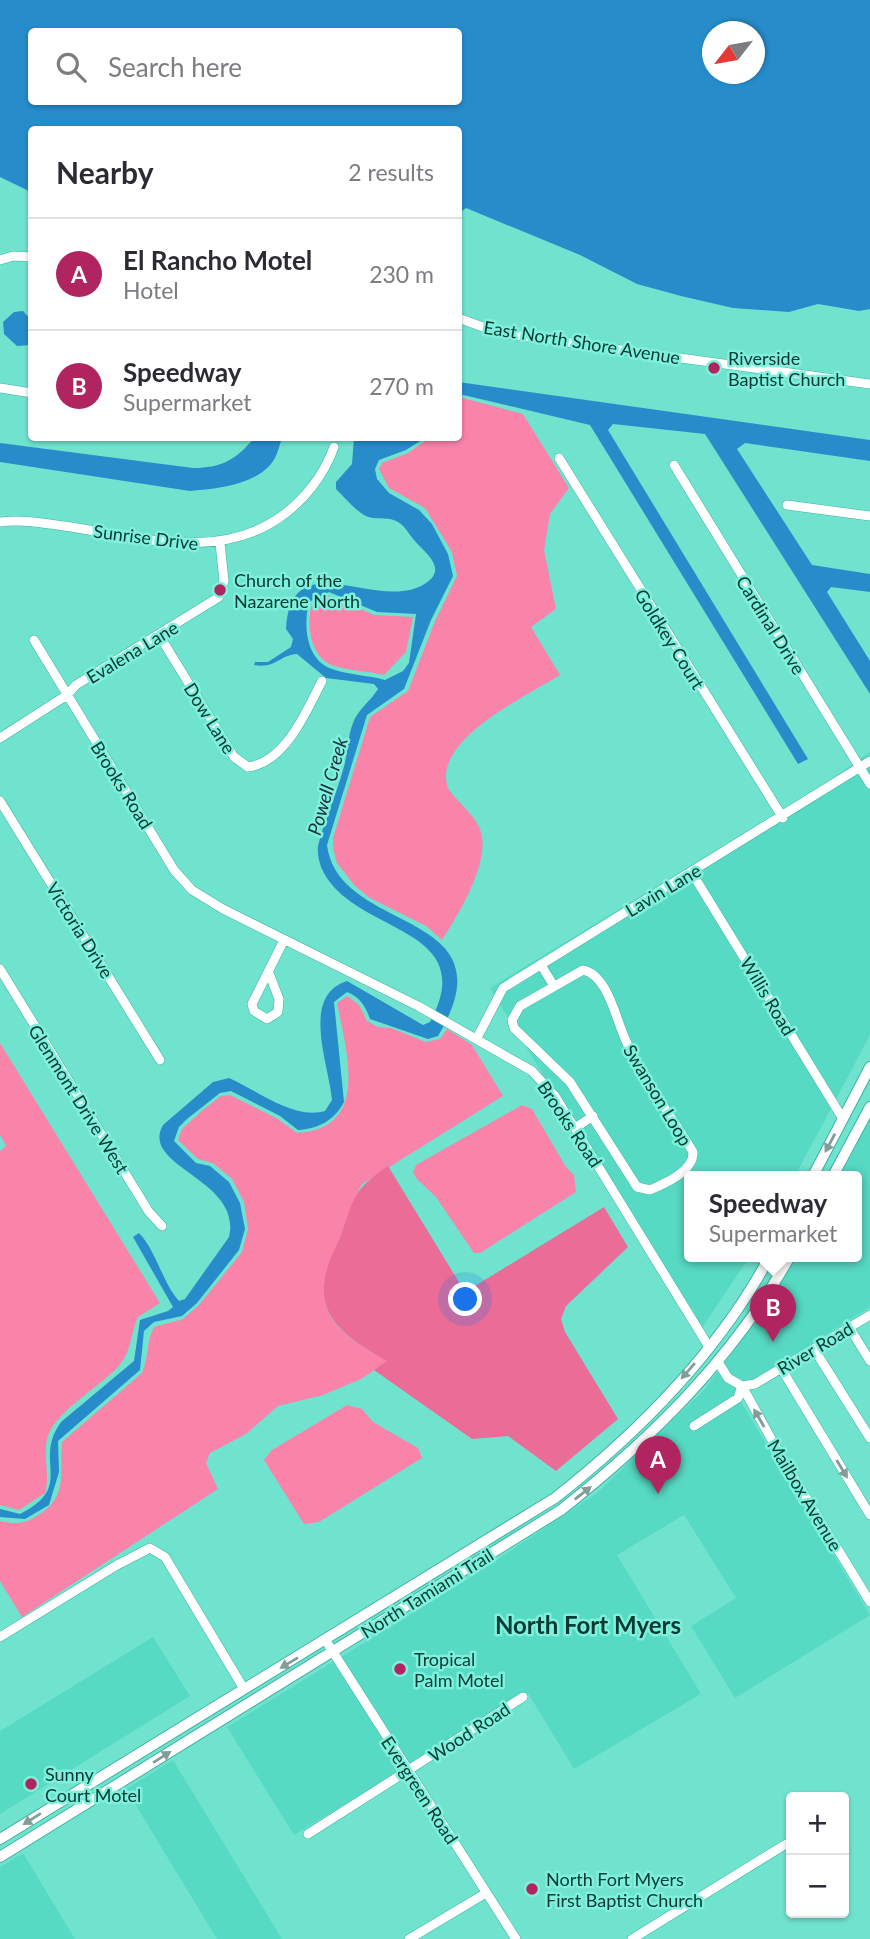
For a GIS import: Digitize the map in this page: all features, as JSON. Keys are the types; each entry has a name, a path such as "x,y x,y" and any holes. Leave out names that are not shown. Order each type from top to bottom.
{"main road":[{"path":"816,1171 870,1067"},
{"path":"837,1171 870,1107"},
{"path":"843,1119 848,1134 846,1153"},
{"name":"North Tamiami Trail","path":"0,1839 555,1498 600,1463 649,1417 709,1347 766,1262"},
{"name":"North Tamiami Trail","path":"0,1857 532,1528 611,1471 718,1363 775,1283 787,1262"},
{"path":"718,1363 718,1347 727,1321"},
{"path":"698,1385 707,1362 709,1347"},
{"path":"532,1528 534,1518 555,1498"},
{"path":"498,1549 516,1534 520,1521"},
{"path":"113,1788 117,1776 137,1756"},
{"path":"75,1811 81,1801 95,1790 100,1778"}],"street":[{"path":"0,260 13,256 28,257"},
{"name":"East North Shore Avenue","path":"462,319 499,333 870,384"},
{"path":"0,388 28,392"},
{"name":"Sunrise Drive","path":"0,522 21,521 183,543 220,543 253,533 291,509 311,488 334,447"},
{"name":"Goldkey Court","path":"559,458 783,818"},
{"name":"Cardinal Drive","path":"674,464 870,784"},
{"path":"788,505 870,516"},
{"name":"Evalena Lane","path":"0,738 67,695 76,685 219,597 224,581 220,543"},
{"name":"Dow Lane","path":"159,635 223,741 240,764 248,767 264,761 292,734 322,681"},
{"name":"Brooks Road","path":"34,640 185,884 223,909 454,1025 523,1064 541,1078 575,1128 709,1347"},
{"name":"Lavin Lane","path":"477,1038 503,988 783,818 870,761"},
{"name":"Victoria Drive","path":"0,800 160,1060"},
{"name":"Willis Road","path":"692,873 843,1119"},
{"path":"269,973 280,1006 278,1012 267,1019 254,1011 252,1004 284,940"},
{"path":"541,965 554,986"},
{"name":"Glenmont Drive West","path":"0,969 149,1212 162,1226"},
{"name":"Swanson Loop","path":"583,970 594,975 608,996 629,1049 692,1152 691,1164 655,1188 640,1189 593,1116 557,1067 514,1028 513,1020 520,1006 583,970"},
{"path":"575,1128 593,1116"},
{"name":"River Road","path":"694,1426 738,1398 742,1386 755,1384 870,1315"},
{"path":"849,1328 870,1361"},
{"path":"814,1349 870,1437"},
{"path":"718,1363 728,1378 742,1386"},
{"path":"781,1368 870,1515"},
{"name":"Mailbox Avenue","path":"742,1386 870,1602"},
{"path":"0,1637 117,1565 150,1548 165,1557 244,1689"},
{"name":"Evergreen Road","path":"326,1641 516,1939"},
{"name":"Wood Road","path":"308,1834 523,1696"},
{"path":"632,1939 786,1844"},
{"path":"409,1939 486,1893"}],"shaded area":[{"path":"462,398 523,414 569,488 550,514 544,550 556,609 531,627 560,675 485,721 454,753 447,770 448,788 479,827 482,854 472,885 442,940 426,926 370,898 355,886 337,863 333,848 333,838 370,717 408,691 435,621 457,576 452,552 425,508 389,488 379,469 382,463 408,453 425,441 462,441"},
{"path":"328,596 375,615 413,617 406,652 384,675 335,666 327,662 315,649 310,631 310,612 312,604"},
{"path":"870,752 870,1035 798,1171 684,1171 684,1262 746,1262 700,1331 490,988 821,786"},
{"path":"347,996 359,1005 367,1021 378,1027 391,1028 426,1042 440,1039 447,1029 472,1045 503,1096 362,1184 355,1198 330,1264 325,1300 329,1314 338,1326 367,1349 388,1361 361,1379 323,1395 278,1406 246,1434 210,1453 206,1463 218,1489 22,1617 0,1581 0,1521 23,1522 47,1509 58,1493 62,1442 142,1373 154,1327 183,1319 199,1305 242,1252 248,1229 244,1202 232,1179 213,1163 198,1159 178,1140 182,1129 221,1096 230,1095 278,1119 297,1133 320,1128 335,1118 344,1103 348,1085 348,1065 337,1003"},
{"path":"0,1043 160,1303 138,1317 128,1349 118,1367 54,1424 47,1440 45,1493 19,1510 0,1505 0,1151 6,1146 0,1135"},
{"path":"522,1105 532,1109 566,1167 574,1175 576,1192 480,1253 474,1253 436,1197 413,1173 416,1165"},
{"path":"870,1120 870,1307 735,1392 870,1615 735,1698 691,1626 736,1598 684,1515 617,1555 701,1694 574,1769 528,1693 294,1835 227,1727 471,1577 597,1493 704,1390 764,1311 792,1262 862,1262 862,1171 843,1171"},
{"path":"388,1166 465,1292 604,1207 628,1247 566,1306 561,1319 565,1332 618,1419 556,1471 508,1436 472,1439 374,1370 387,1361 345,1333 328,1310 324,1296 325,1279 353,1202 361,1188"},
{"path":"347,1405 362,1409 373,1422 418,1448 422,1458 319,1522 304,1524 264,1460 272,1450"},
{"path":"153,1637 190,1696 0,1814 0,1731"},
{"path":"173,1760 282,1939 217,1939 126,1789"},
{"path":"23,1853 75,1939 0,1939 0,1867"}],"water":[{"path":"0,0 870,0 870,309 859,311 818,304 789,312 733,308 681,296 637,284 580,255 466,208 462,211 462,126 28,126 28,191 0,177"},
{"path":"23,311 28,317 28,345 17,346 4,334 3,322 14,312"},
{"path":"462,383 870,440 870,461 745,443 737,449 812,565 870,574 870,592 831,587 827,592 870,661 870,694 705,434 613,424 608,430 808,759 798,764 590,425 462,395"},
{"path":"251,441 281,441 275,458 259,474 237,484 190,491 0,462 0,443 193,468 220,464 241,452"},
{"path":"354,441 420,441 406,450 379,460 375,469 377,479 389,493 419,510 432,524 448,554 453,576 431,620 404,689 367,715 327,845 338,874 360,895 416,926 440,943 455,965 456,994 438,1036 428,1039 370,1019 362,1003 347,992 334,1002 344,1102 331,1119 319,1125 298,1130 280,1116 231,1091 220,1093 179,1127 174,1141 196,1163 210,1166 229,1182 240,1203 245,1229 239,1250 197,1303 182,1316 154,1322 144,1331 140,1370 58,1441 59,1472 49,1505 25,1519 0,1517 0,1509 20,1514 37,1504 50,1483 50,1449 53,1436 61,1422 134,1361 140,1320 173,1307 133,1237 139,1233 145,1241 179,1301 185,1299 229,1237 229,1217 221,1201 165,1152 160,1139 163,1125 213,1082 229,1078 288,1108 313,1113 325,1111 332,1100 323,1050 321,1016 324,1001 333,989 347,981 423,1025 430,1022 442,990 439,966 426,948 406,933 358,906 336,889 321,867 319,859 318,846 343,770 353,723 378,689 374,684 326,678 297,654 273,664 254,665 255,662 268,662 291,647 293,639 286,629 292,603 303,589 320,584 407,591 426,583 435,572 435,566 428,555 401,524 364,515 336,489 336,482 352,464","holes":["329,592 377,612 416,614 409,663 403,671 385,680 332,669 317,658 309,641 306,621 309,602"]}],"place":[{"name":"Riverside Baptist Church","path":"714,368"},
{"name":"Church of the Nazarene North","path":"220,590"},
{"name":"Speedway","path":"773,1342"},
{"name":"El Rancho Motel","path":"658,1494"},
{"name":"Tropical Palm Motel","path":"400,1669"},
{"name":"Sunny Court Motel","path":"31,1784"},
{"name":"North Fort Myers First Baptist Church","path":"532,1889"}],"district":[{"name":"North Fort Myers","path":"588,1624"}],"water label":[{"name":"Powell Creek","path":"327,786"}]}
